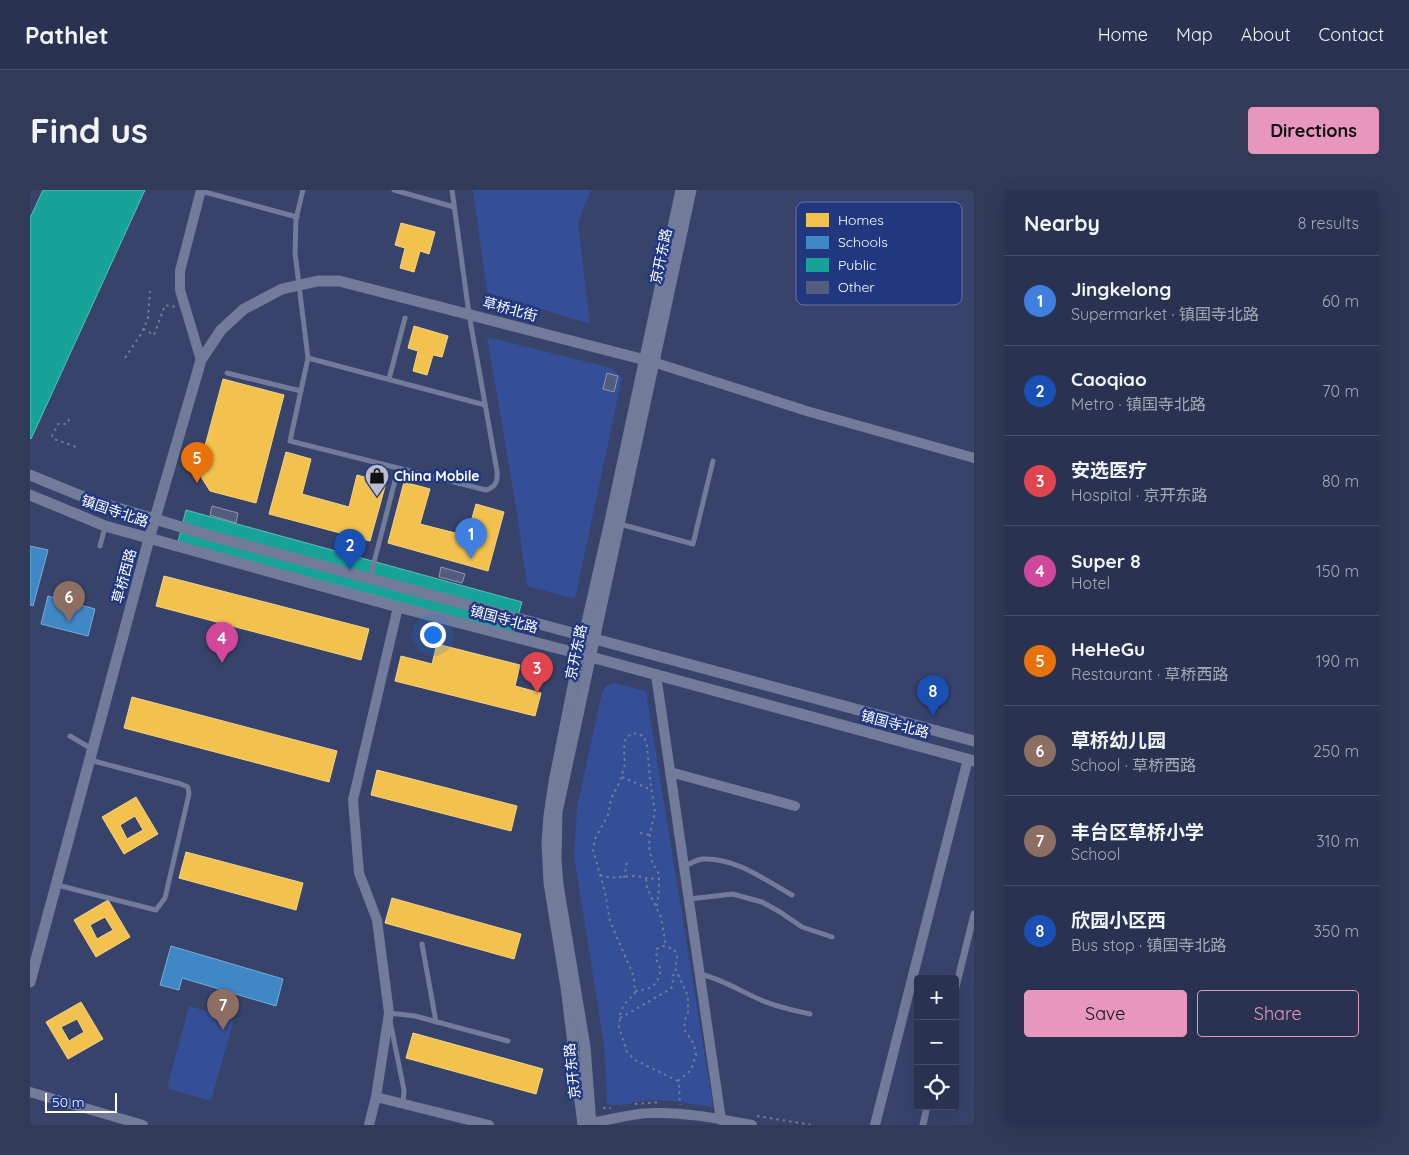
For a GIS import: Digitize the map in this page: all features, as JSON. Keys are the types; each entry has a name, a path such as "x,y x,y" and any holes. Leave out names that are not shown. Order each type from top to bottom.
{"street":[{"name":"京开东路","path":"587,1125 549,883 547,852 549,816 554,782 585,656 649,361 681,190"},
{"name":"京开东路","path":"649,361 691,190"},
{"path":"201,191 180,271 180,290 201,360"},
{"name":"草桥西路","path":"30,982 33,958 56,885 154,519 201,360 221,330 244,310 282,289 318,281 360,285"},
{"name":"草桥北街","path":"360,285 649,361"},
{"path":"649,361 810,412 974,458"},
{"name":"镇国寺北路","path":"30,475 91,500 154,519 974,741"},
{"name":"镇国寺北路","path":"32,499 105,526 398,607 971,760"},
{"path":"369,1125 376,1097 389,1013 377,920 358,873 353,800 398,607"},
{"path":"656,675 721,1120"},
{"path":"875,1125 971,760"},
{"path":"670,772 795,806"},
{"path":"959,975 974,914"},
{"path":"30,1092 143,1125"},
{"path":"376,1097 489,1125"},
{"path":"923,1125 926,1110"},
{"path":"579,1125 587,1125 628,1115 654,1113 680,1114 721,1120 752,1120"}],"lane":[{"path":"303,190 297,217 295,252 308,358 290,441 486,490 495,486 498,480 497,471 469,314 452,190"},
{"path":"394,190 454,207"},
{"path":"201,191 297,217"},
{"path":"389,379 405,318"},
{"path":"308,358 485,404"},
{"path":"228,372 301,391"},
{"path":"615,522 694,544 713,461"},
{"path":"370,578 398,469"},
{"path":"100,546 105,526"},
{"path":"56,885 156,910 164,898 189,794 188,787 181,784 91,754 70,736"},
{"path":"684,866 701,859 731,863 744,868 792,895"},
{"path":"689,899 733,894 762,902 802,927 832,938"},
{"path":"422,944 436,1022"},
{"path":"700,974 717,978 762,1001 810,1014"},
{"path":"403,1104 404,1090 389,1013 415,1016 508,1041"}],"path":[{"path":"125,358 148,319 150,291"},
{"path":"143,329 154,335 165,305 186,309"},
{"path":"70,419 67,424 58,424 52,436 54,439 79,448"},
{"path":"635,992 634,977 610,921 608,903 594,857 593,845 599,829 608,815 611,799 621,777 626,758 625,741 630,734 641,734 644,736 648,746 655,812 650,835 650,855 659,874 657,906"},
{"path":"621,777 652,790"},
{"path":"640,833 650,835"},
{"path":"624,878 627,860"},
{"path":"600,875 610,878 635,876 646,879 659,879"},
{"path":"646,879 647,888 661,917 666,946"},
{"path":"620,1018 672,987 676,953 674,950 666,946 660,947 656,951 656,959 661,970 657,982 650,989 635,992 622,1006 620,1018 620,1030 626,1042 627,1052 632,1058 678,1081 680,1085 680,1105"},
{"path":"675,968 688,996 688,1012 684,1020 684,1029 694,1044 696,1056 691,1070 678,1081"},
{"path":"752,1120 812,1125"}],"shaded area":[{"path":"473,190 591,190 578,222 590,324 487,292"},
{"path":"487,337 611,368 622,378 575,599 527,586 516,507"},
{"path":"613,683 646,691 713,1107 661,1100 617,1105 607,1104 604,1044 574,857 577,807 602,693 606,686"},
{"path":"189,1006 234,1019 211,1101 167,1088"}],"building: Homes":[{"path":"401,223 435,232 429,254 420,251 414,272 400,268 405,248 395,245"},
{"path":"414,326 448,336 442,357 433,355 427,375 413,371 418,351 408,348"},
{"path":"223,379 284,395 256,503 210,491 198,472"},
{"path":"286,452 311,459 302,494 349,507 357,475 386,483 370,541 269,514"},
{"path":"404,482 430,489 420,524 467,536 476,504 504,512 488,571 388,543"},
{"path":"164,576 369,629 361,660 156,606"},
{"path":"437,644 520,665 515,686 541,693 535,716 395,681 401,656 432,664"},
{"path":"132,697 337,751 329,782 124,728"},
{"path":"377,770 517,806 511,831 371,795"},
{"path":"136,797 158,834 124,854 102,817","holes":["135,816 143,830 127,839 120,825"]},
{"path":"186,852 303,883 296,910 179,878"},
{"path":"392,898 521,934 514,959 385,923"},
{"path":"108,900 130,937 96,957 74,920","holes":["105,917 113,930 97,939 90,925"]},
{"path":"81,1002 103,1039 68,1059 46,1022","holes":["77,1019 84,1032 69,1041 61,1027"]},
{"path":"413,1033 543,1069 536,1094 406,1058"}],"building: Schools":[{"path":"30,546 48,550 33,606 30,605"},
{"path":"48,596 95,609 88,636 41,624"},
{"path":"171,946 283,979 276,1006 182,978 179,990 160,985"}],"building: Public":[{"path":"43,190 145,190 31,439 30,218"},
{"path":"186,510 522,602 513,633 178,542"}],"building: Other":[{"path":"607,373 618,376 614,392 603,389"},
{"path":"212,506 238,513 236,523 210,515"},
{"path":"441,567 465,574 462,583 439,577"}],"place":[{"name":"HeHeGu","path":"197,483"},
{"name":"China Mobile","path":"377,497"},
{"name":"Jingkelong","path":"471,559"},
{"name":"Caoqiao","path":"350,570"},
{"name":"草桥幼儿园","path":"69,622"},
{"name":"Super 8","path":"222,663"},
{"name":"安选医疗","path":"537,693"},
{"name":"欣园小区西","path":"933,716"},
{"name":"丰台区草桥小学","path":"223,1030"}]}
